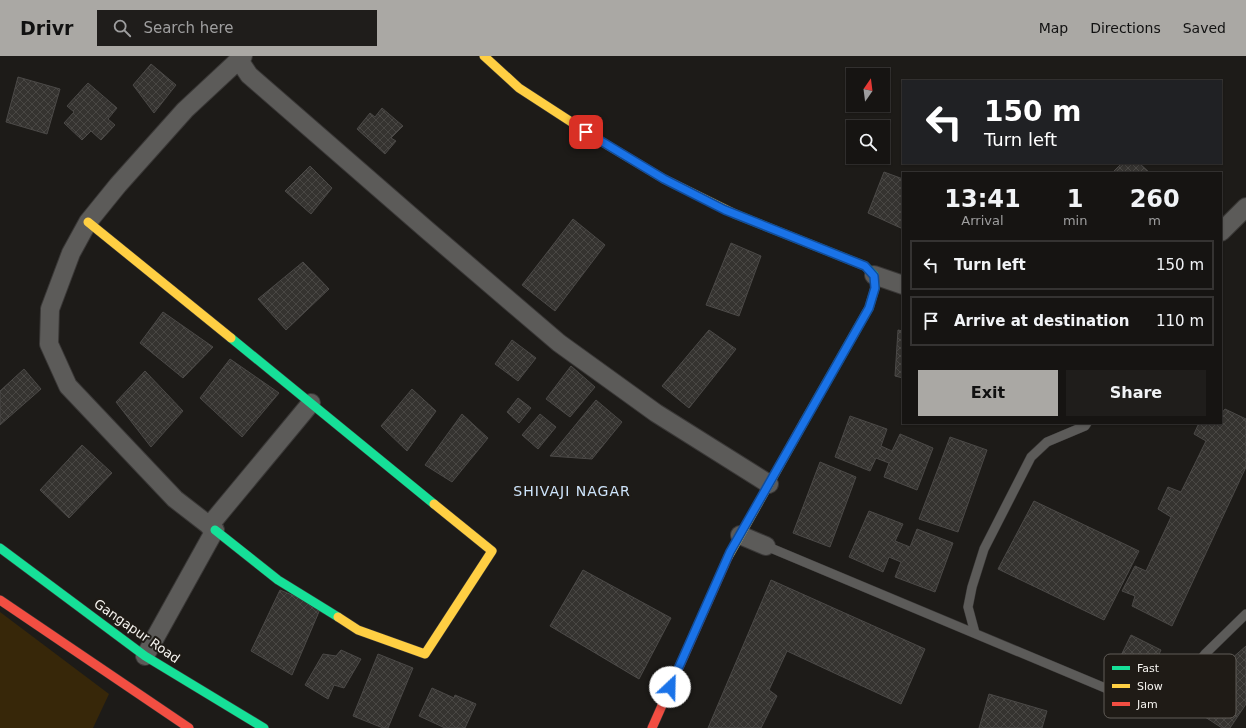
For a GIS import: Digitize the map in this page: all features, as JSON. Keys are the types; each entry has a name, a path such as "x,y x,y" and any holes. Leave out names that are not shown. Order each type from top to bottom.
{"street":[{"path":"484,56 519,88 599,140 664,179 725,210 865,266 874,276 902,285"},
{"path":"88,222 492,551 424,654 358,630 278,580 175,499 68,386 49,344 50,309 71,253 88,222 118,185 185,110 241,58 249,75 559,343 656,413 769,484"},
{"path":"1222,231 1246,208"},
{"path":"652,728 730,552 869,308 875,288 874,276"},
{"path":"145,656 212,528 311,404"},
{"path":"740,535 766,546"},
{"name":"Gangapur Road","path":"0,548 145,656 264,728"},
{"path":"0,600 167,715 189,728"}],"lane":[{"path":"975,633 968,607 972,587 984,549 1031,457 1047,442 1085,426 1086,424"},
{"path":"766,546 1104,687"},
{"path":"1205,654 1246,614"}],"shaded area":[{"path":"0,612 109,694 93,728 0,728"}],"building":[{"path":"151,64 176,85 154,113 133,85"},
{"path":"18,77 60,89 47,134 6,122"},
{"path":"88,83 117,108 108,119 115,125 101,140 91,131 82,140 64,123 74,112 67,106"},
{"path":"382,108 403,126 391,138 396,141 385,154 357,129 370,113 375,117"},
{"path":"1121,164 1140,164 1149,172 1113,172"},
{"path":"310,166 332,188 311,214 285,191"},
{"path":"884,172 902,179 902,229 868,213"},
{"path":"573,219 605,245 555,311 522,285"},
{"path":"731,243 761,256 739,316 706,305"},
{"path":"303,262 329,289 286,330 258,299"},
{"path":"163,312 213,347 183,378 140,343"},
{"path":"709,330 736,349 689,408 662,386"},
{"path":"898,330 902,331 902,378 895,376"},
{"path":"512,340 536,358 518,381 495,364"},
{"path":"230,359 279,393 242,437 200,398"},
{"path":"571,366 595,387 570,417 546,399"},
{"path":"24,369 41,389 0,425 0,391"},
{"path":"145,371 183,411 151,447 116,402"},
{"path":"412,389 436,411 407,451 381,426"},
{"path":"518,398 531,408 519,423 507,412"},
{"path":"596,400 622,422 592,459 550,456"},
{"path":"1225,409 1246,419 1246,467 1172,626 1132,606 1135,596 1122,591 1135,566 1146,571 1171,517 1158,509 1168,487 1181,492 1206,441 1194,434 1199,424 1222,424 1222,413"},
{"path":"462,414 488,438 452,482 425,465"},
{"path":"540,414 556,427 538,449 522,435"},
{"path":"850,416 887,429 881,446 892,451 900,434 933,448 917,490 884,477 889,463 876,458 870,471 835,457"},
{"path":"950,437 987,450 958,532 919,519"},
{"path":"82,445 112,473 69,518 40,490"},
{"path":"820,462 856,477 830,547 793,533"},
{"path":"1034,501 1139,551 1104,620 998,569"},
{"path":"869,511 903,524 895,541 910,547 917,529 953,543 935,592 895,577 901,562 889,557 883,572 849,557"},
{"path":"583,570 671,618 639,679 550,626"},
{"path":"771,580 925,649 901,704 787,651 769,690 777,696 761,728 708,728"},
{"path":"280,590 321,607 292,675 251,651"},
{"path":"1131,635 1161,650 1159,654 1122,654"},
{"path":"1246,646 1246,704 1230,728 1222,728 1207,718 1236,718 1236,655"},
{"path":"341,650 361,659 344,688 334,685 328,699 305,685 323,654 336,656"},
{"path":"378,654 413,668 388,728 383,728 353,716"},
{"path":"432,688 454,698 455,695 476,704 465,728 445,728 419,716"},
{"path":"989,694 1047,711 1042,728 979,728"}],"traffic: fast":[{"path":"735,214 865,266 874,275 875,288 869,308 804,422"},
{"path":"231,338 434,504"},
{"path":"215,530 278,580 338,617"},
{"path":"0,548 145,656 264,728"}],"traffic: slow":[{"path":"484,56 519,88 599,140 664,179 735,214"},
{"path":"88,222 231,338"},
{"path":"728,557 804,422"},
{"path":"338,617 358,630 425,654 492,551 434,504"}],"traffic: jam":[{"path":"652,728 728,557"},
{"path":"0,600 189,728"}],"district":[{"name":"SHIVAJI NAGAR","path":"572,491"}],"route":[{"path":"586,132 664,179 725,210 865,266 874,276 875,288 869,308 730,552 670,687"}]}
